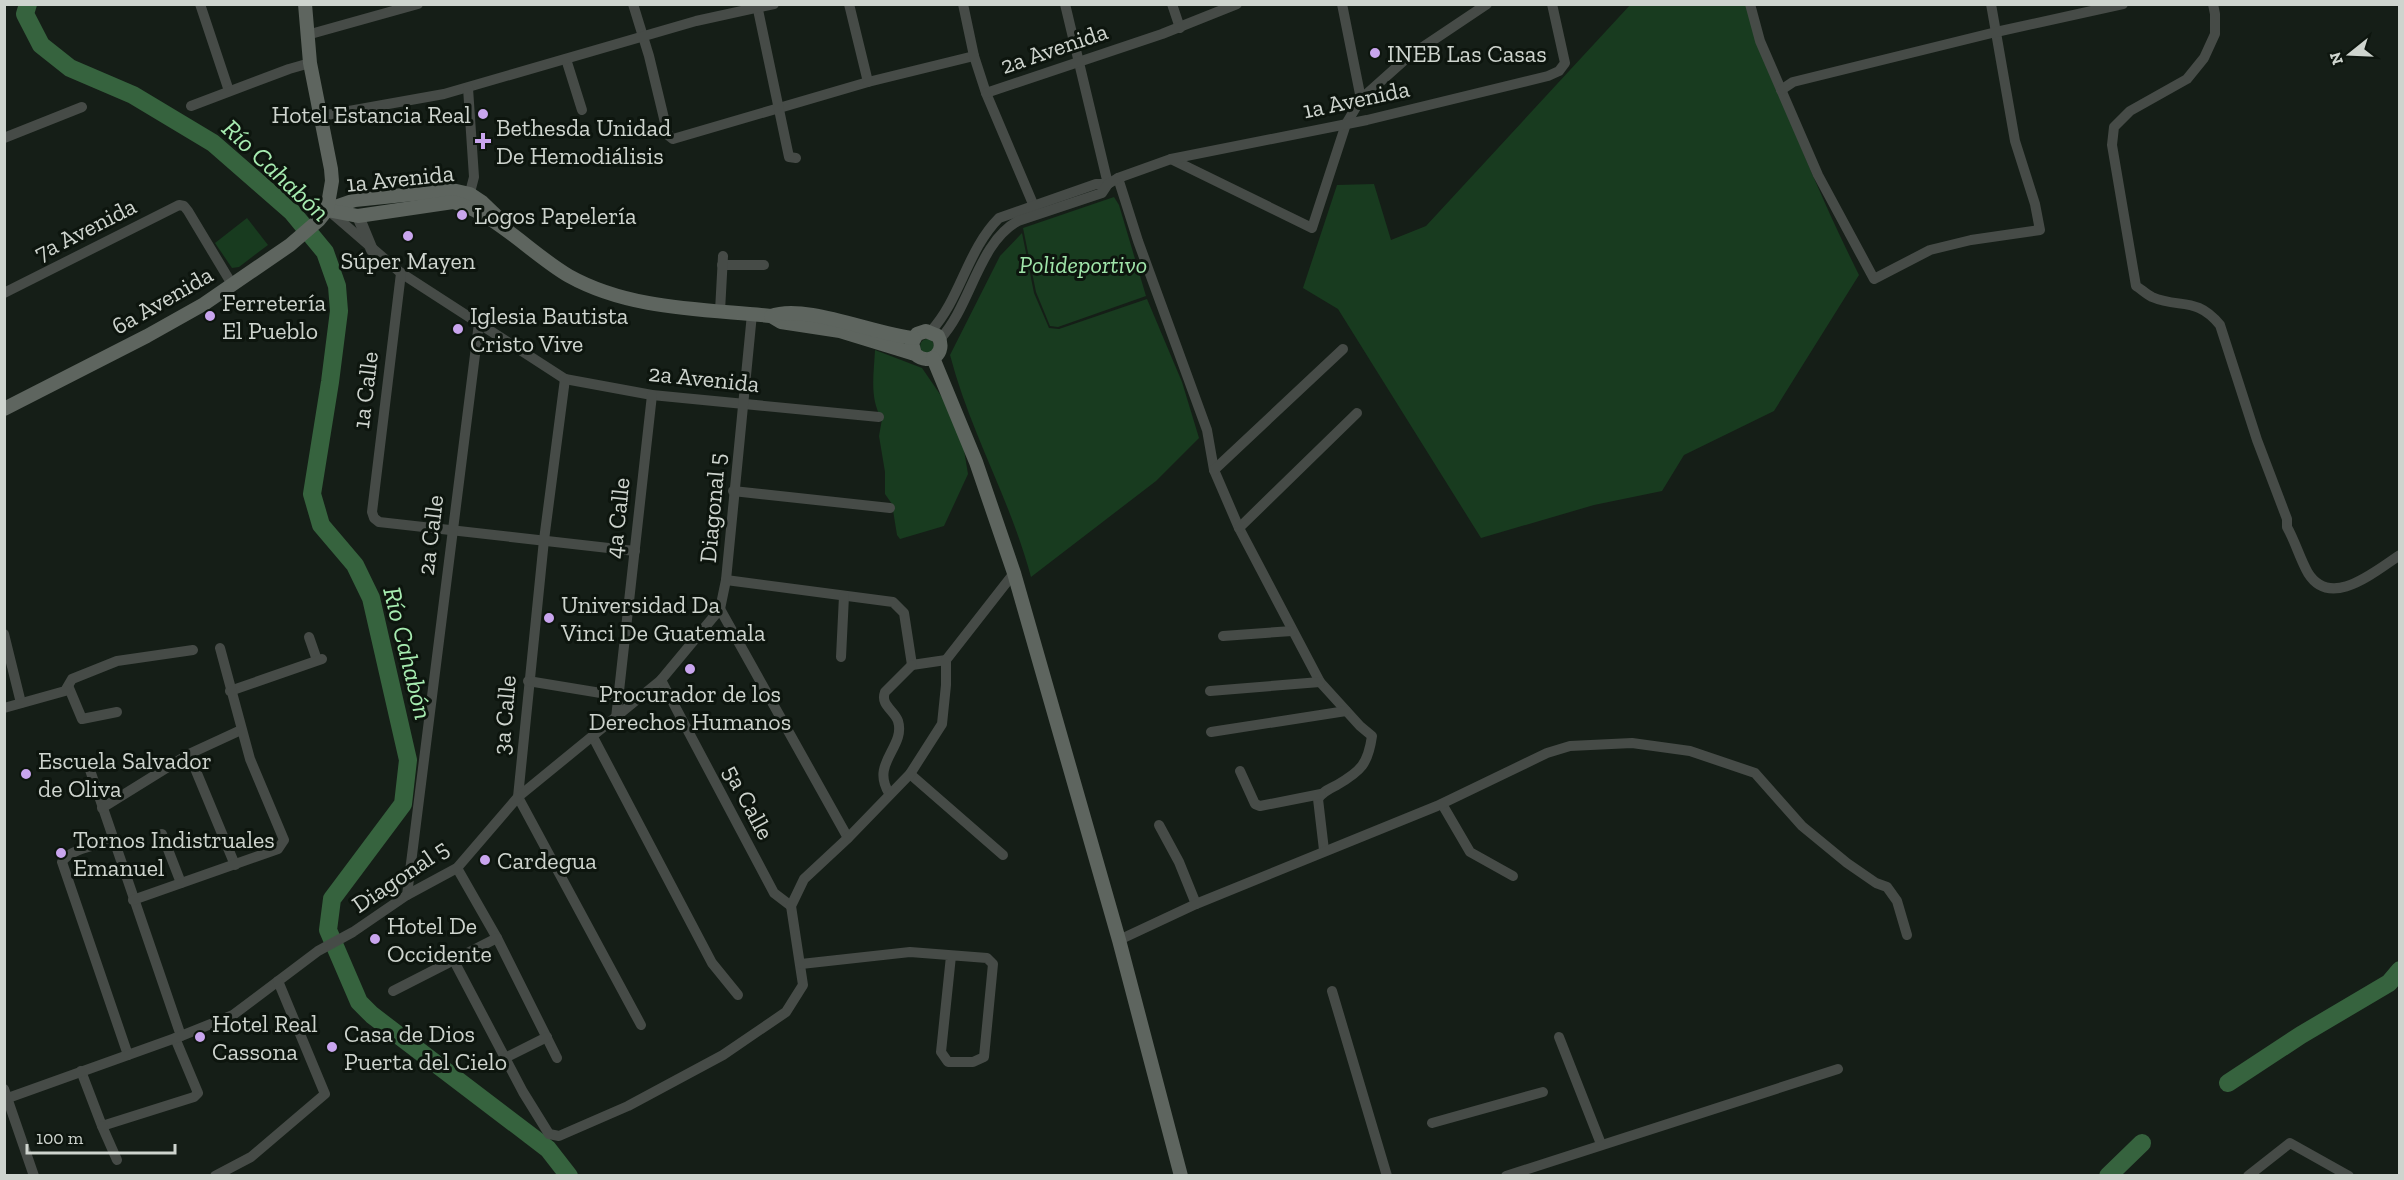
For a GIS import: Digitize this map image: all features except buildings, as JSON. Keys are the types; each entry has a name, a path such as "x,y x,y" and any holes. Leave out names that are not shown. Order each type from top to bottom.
{"main road":[{"path":"304,4 310,63 332,181 323,215"},
{"name":"1a Avenida","path":"323,215 355,200 452,190 502,220 512,232 547,262 596,289 657,305 771,316 782,322 840,330 915,354"},
{"name":"1a Avenida","path":"323,215 358,216 468,200"},
{"name":"6a Avenida","path":"4,409 147,336 233,286 290,245 323,215"},
{"name":"1a Avenida","path":"771,316 782,312 846,322 900,337 914,338"},
{"path":"921,332 936,335 940,350 933,358 923,359 915,354 912,343 914,338 921,332"},
{"path":"933,358 976,462 1014,573 1119,940 1181,1176"}],"street":[{"path":"200,4 229,92"},
{"path":"307,35 418,4"},
{"path":"633,4 644,37 668,135 673,139 868,82 974,56"},
{"path":"321,116 468,88 696,21 774,4"},
{"path":"849,4 868,82"},
{"path":"963,4 974,56 986,93 1035,210"},
{"path":"1065,4 1078,62 1113,181 1138,241 1207,430 1214,470 1239,528 1320,682 1372,736 1370,752 1356,774 1321,794 1260,806 1255,804 1240,771"},
{"path":"1172,4 1180,28"},
{"name":"2a Avenida","path":"986,93 1180,28 1237,4"},
{"path":"1342,4 1361,99"},
{"path":"1171,159 1312,228 1346,124 1361,99 1400,62 1487,4"},
{"name":"1a Avenida","path":"936,335 952,327 992,247 1006,228 1035,210 1096,184 1113,181 1171,159 1346,124 1548,76 1559,71 1565,63 1552,4"},
{"path":"1750,4 1760,41 1818,175 1874,279 1930,250 1971,240 2040,230 2035,204 2015,141 1991,4"},
{"path":"1781,90 1793,82 1996,32 2123,4"},
{"path":"2212,4 2215,14 2215,33 2204,58 2187,79 2130,111 2114,127 2112,145 2136,286 2151,297 2195,306 2209,312 2220,325 2257,440 2288,526 2308,573 2319,586 2335,590 2354,584 2400,555"},
{"path":"757,7 789,157 796,158"},
{"path":"566,59 582,110"},
{"path":"191,106 310,63"},
{"path":"468,88 474,177 468,200"},
{"path":"4,138 82,107"},
{"name":"7a Avenida","path":"4,293 179,205 184,206 233,286"},
{"name":"2a Avenida","path":"323,215 401,273 565,379 652,395 879,417"},
{"path":"358,216 372,250"},
{"path":"720,311 722,261 764,265"},
{"name":"1a Calle","path":"401,273 372,512 374,518 379,522 452,529"},
{"name":"Diagonal 5","path":"6,1094 128,1055 233,1014 318,951 353,932 406,895 457,868 518,797 661,680 720,609 726,580 752,314"},
{"name":"2a Calle","path":"406,895 479,323"},
{"path":"1214,470 1343,349"},
{"name":"3a Calle","path":"518,797 528,681 565,379"},
{"name":"4a Calle","path":"616,718 652,395"},
{"path":"1239,528 1357,413"},
{"path":"733,491 890,508"},
{"path":"452,529 635,551"},
{"path":"453,959 523,1092 549,1134 559,1136 628,1106 741,1042 786,1012 803,985 791,906 804,879 848,838 889,793 910,774 942,724 946,660 1014,573"},
{"path":"726,580 893,602 904,614 912,665"},
{"path":"841,657 844,596"},
{"path":"720,609 848,838"},
{"path":"1223,636 1292,631"},
{"path":"4,634 21,703"},
{"path":"230,691 320,660 309,637"},
{"path":"133,900 278,849 284,840 250,759 220,648"},
{"path":"117,712 82,719 69,688 72,679 117,661 193,650"},
{"path":"889,793 882,779 884,766 898,734 898,721 884,702 885,692 912,665 946,660"},
{"name":"5a Calle","path":"661,680 774,893 791,906"},
{"path":"528,681 619,696"},
{"path":"1210,691 1320,682"},
{"path":"4,708 60,693 69,688"},
{"path":"1211,732 1346,711"},
{"path":"102,808 189,754 241,730"},
{"path":"593,737 712,963 738,995"},
{"path":"1119,940 1196,904 1324,850 1442,804 1547,753 1570,746 1632,743 1690,751 1755,773 1802,826 1847,863 1876,883 1887,887 1897,901 1907,935"},
{"path":"189,754 235,865"},
{"path":"90,770 198,1092 197,1095 102,1126"},
{"path":"910,774 1003,855"},
{"path":"1321,794 1317,807 1324,850"},
{"path":"518,797 641,1025"},
{"path":"1442,804 1470,852 1482,861 1513,876"},
{"path":"1159,825 1179,862 1196,904"},
{"path":"162,834 181,883"},
{"path":"113,840 65,857 62,862 128,1055"},
{"path":"457,868 496,938 557,1058"},
{"path":"393,991 496,938"},
{"path":"801,964 910,952 987,958 993,964 984,1057 979,1061 948,1062 941,1052 951,956"},
{"path":"215,1176 251,1157 325,1094 278,981"},
{"path":"1332,991 1387,1176"},
{"path":"1560,1036 1601,1144"},
{"path":"505,1058 547,1037"},
{"path":"1506,1176 1838,1069"},
{"path":"81,1071 117,1160"},
{"path":"1432,1123 1543,1092"},
{"path":"6,1094 34,1176"},
{"path":"2248,1176 2290,1143 2349,1176"}],"green space":[{"path":"1631,4 1746,5 1798,141 1859,275 1774,411 1684,455 1662,491 1594,505 1481,538 1338,309 1303,288 1337,185 1374,184 1391,240 1426,226"},
{"name":"Polideportivo","path":"1114,197 1119,205 1146,296 1058,327 1050,326 1036,292 1023,228"},
{"path":"247,218 268,245 239,267 232,268 215,243"},
{"path":"1022,233 1034,293 1049,328 1059,329 1147,299 1182,382 1199,438 1156,481 1031,577 1013,521 958,384 950,355 1000,256"},
{"path":"924,339 930,339 934,346 930,353 924,353 920,349 920,343"},
{"path":"875,350 922,368 946,403 963,444 968,474 944,526 900,539 897,535 892,504 885,494 885,472 879,436 882,419 874,394"}],"waterway":[{"name":"Río Cahabón","path":"28,4 25,14 41,45 70,68 133,95 213,143 292,212 325,252 337,286 339,311 312,494 321,525 355,565 371,598 408,760 403,804 332,899 328,930 359,1002 372,1015 548,1149 569,1176"},
{"path":"2228,1083 2301,1035 2389,983 2400,970"},
{"path":"2108,1176 2142,1143"}],"place":[{"name":"INEB Las Casas","path":"1375,53"},
{"name":"Hotel Estancia Real","path":"483,114"},
{"name":"Bethesda Unidad De Hemodiálisis","path":"483,141"},
{"name":"Logos Papelería","path":"462,215"},
{"name":"Súper Mayen","path":"408,236"},
{"name":"Ferretería El Pueblo","path":"210,316"},
{"name":"Iglesia Bautista Cristo Vive","path":"458,329"},
{"name":"Universidad Da Vinci De Guatemala","path":"549,618"},
{"name":"Procurador de los Derechos Humanos","path":"690,669"},
{"name":"Escuela Salvador de Oliva","path":"26,774"},
{"name":"Tornos Indistruales Emanuel","path":"61,853"},
{"name":"Cardegua","path":"485,860"},
{"name":"Hotel De Occidente","path":"375,939"},
{"name":"Hotel Real Cassona","path":"200,1037"},
{"name":"Casa de Dios Puerta del Cielo","path":"332,1047"}]}
